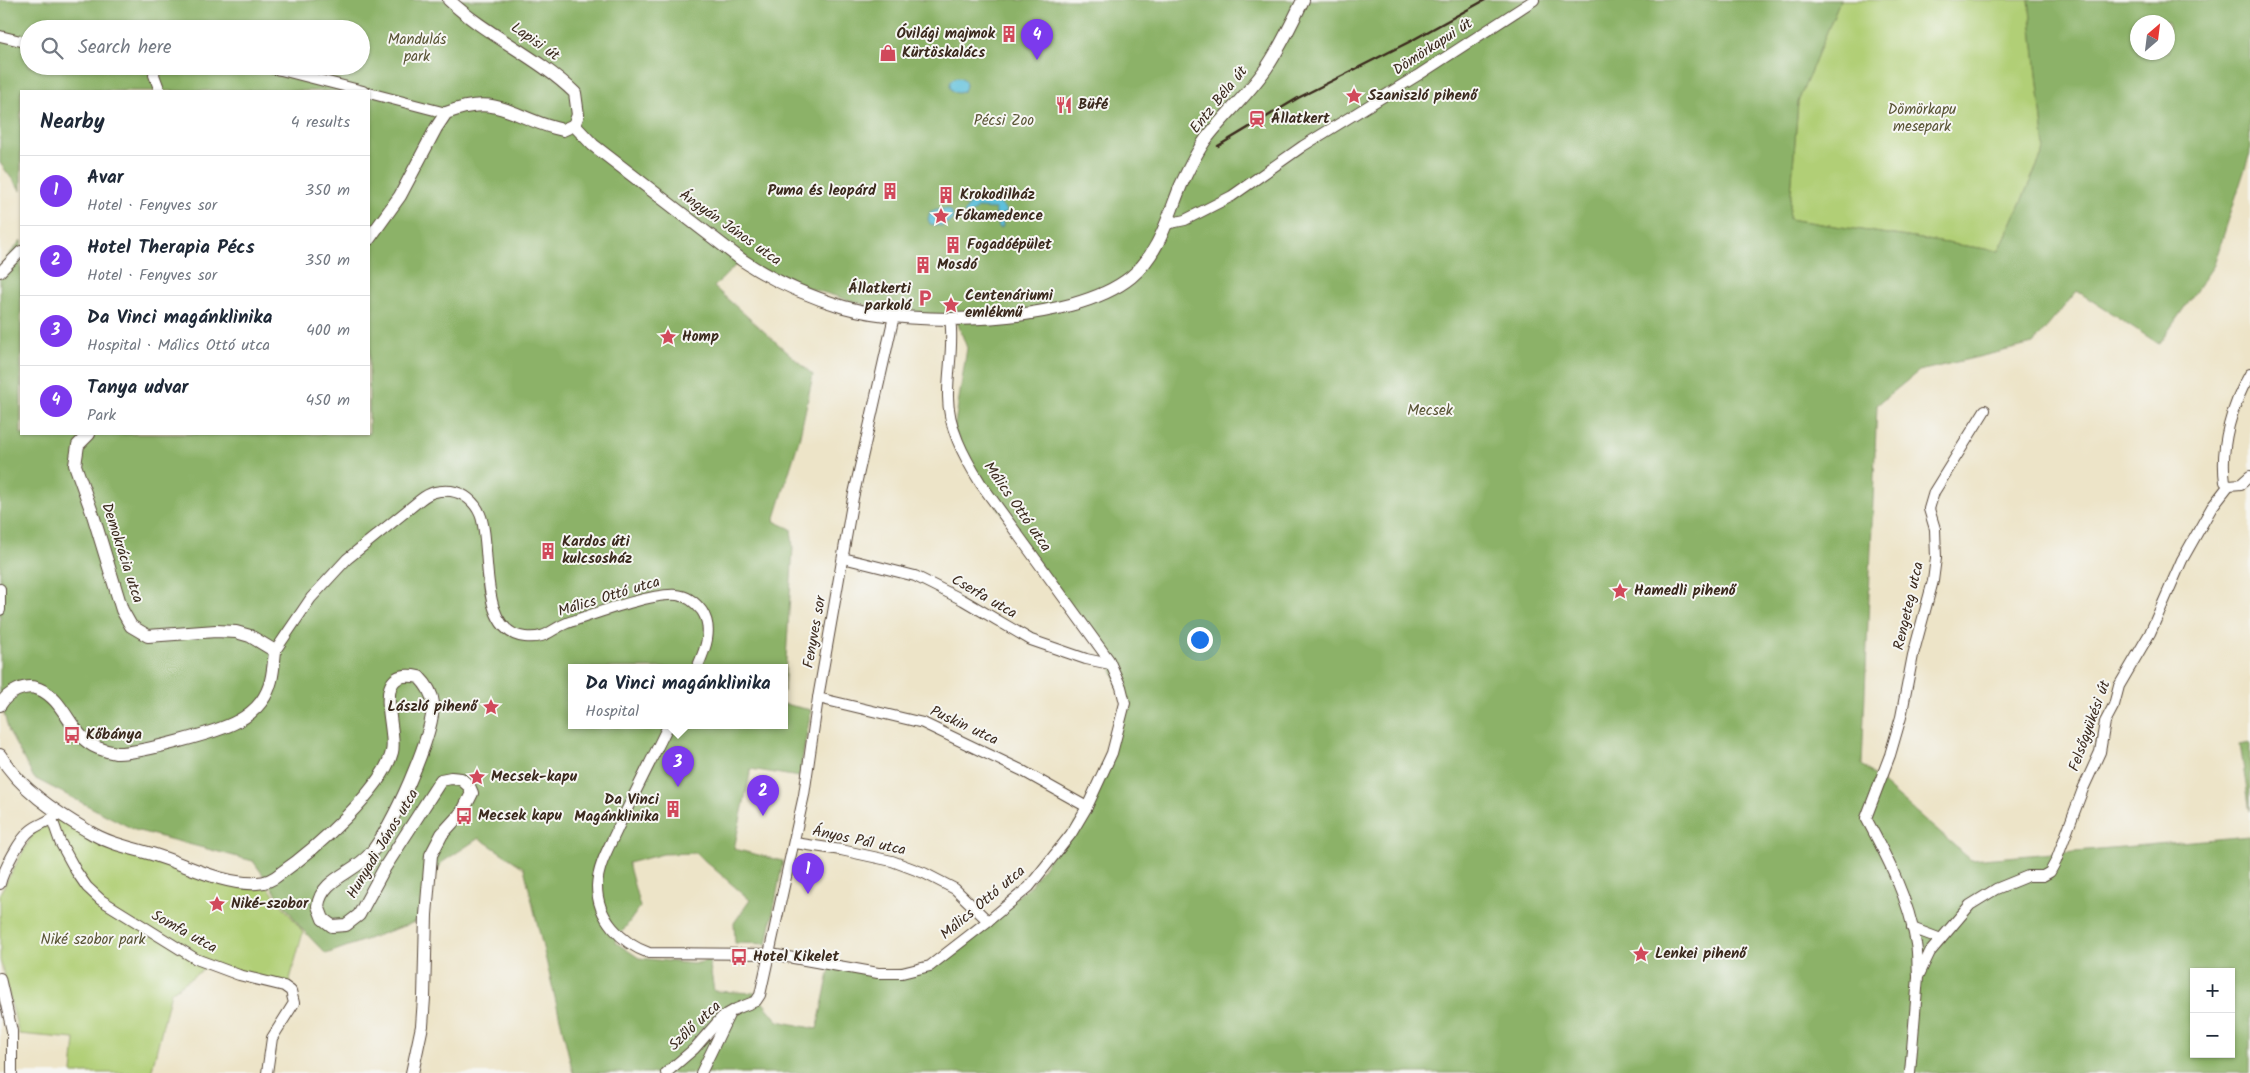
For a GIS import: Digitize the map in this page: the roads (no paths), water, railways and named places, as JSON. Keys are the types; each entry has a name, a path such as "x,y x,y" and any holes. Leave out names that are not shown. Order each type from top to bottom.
{"street":[{"name":"Lapisi út","path":"449,0 463,13 534,61 574,93 578,115 574,125"},
{"name":"Entz Béla út","path":"1166,224 1181,185 1205,140 1269,64 1303,0"},
{"name":"Dömörkapui út","path":"1166,224 1185,220 1232,196 1303,146 1420,74 1534,0"},
{"path":"0,36 20,41"},
{"path":"154,75 160,90"},
{"path":"301,75 359,90"},
{"path":"370,93 446,113 476,106 497,105 555,128 563,130 574,125"},
{"path":"370,239 400,196 446,113"},
{"name":"Ángyán János utca","path":"574,125 593,145 762,274 844,307 894,316 927,320 950,319 1035,313 1072,305 1101,294 1131,277 1155,248 1166,224"},
{"path":"0,272 20,251"},
{"name":"Fenyves sor","path":"771,954 804,795 818,698 853,498 894,316"},
{"name":"Málics Ottó utca","path":"667,729 601,866 597,887 601,908 607,921 620,937 639,949 650,953 771,954 878,974 902,973 930,966 1029,887 1072,834 1112,753 1125,703 1121,687 1110,664 981,484 964,457 954,430 948,396 950,319"},
{"path":"2250,374 2242,388 2230,421 2223,467 2225,482 2229,485 2241,484 2250,476"},
{"name":"Rengeteg utca","path":"1912,928 1886,856 1866,818 1890,756 1901,717 1913,655 1933,582 1936,558 1935,529 1929,509 1934,492 1985,410"},
{"name":"Demokrácia utca","path":"88,435 78,444 75,465 93,515 122,610 131,626 148,636 216,631 236,632 250,636 276,651"},
{"name":"Felsőgyükési út","path":"1910,1073 1918,977 1930,952 1970,905 1996,889 2028,876 2043,876 2050,872 2100,752 2105,722 2114,704 2119,686 2154,625 2182,560 2212,507 2229,485"},
{"name":"Málics Ottó utca","path":"276,651 311,598 347,559 427,494 442,490 462,494 476,505 483,525 488,580 499,619 506,628 523,637 541,638 566,624 633,602 660,595 682,596 703,613 708,629 706,647 699,664"},
{"name":"Cserfa utca","path":"843,558 914,576 962,600 1031,640 1086,659 1110,664"},
{"path":"0,589 0,610"},
{"path":"1,702 19,689 33,687 39,689 56,703 81,737 88,743 97,748 116,753 130,752 201,735 238,722 260,703 267,692 273,674 276,651"},
{"name":"Hunyadi János utca","path":"0,755 5,764 56,816 112,843 228,880 258,883 273,879 302,857 341,821 365,795 383,771 392,752 394,740 388,706 390,688 394,682 405,676 419,677 431,694 432,712 421,752 384,834 370,855 325,888 318,906 323,920 332,926 346,925 359,915 385,867 441,780 461,779 469,786 472,793 471,798 463,811 437,841 429,863 422,1026 412,1073"},
{"name":"Puskin utca","path":"818,698 923,723 1021,770 1087,807"},
{"path":"0,884 9,863 29,831 56,816"},
{"name":"Somfa utca","path":"56,816 60,842 87,887 101,900 196,960 239,976 284,986 290,990 294,1003 272,1038 267,1073"},
{"name":"Ányos Pál utca","path":"795,843 841,850 892,861 955,889 988,921"},
{"path":"1912,928 1941,939"},
{"path":"1912,928 1916,945 1918,977"},
{"name":"Szőlő utca","path":"666,1073 716,1033 730,1012 756,1001 760,995 771,954"},
{"path":"0,978 12,1031 12,1073"},
{"path":"702,1073 716,1033"}],"water":[{"path":"955,77 961,77 966,82 964,91 955,93 950,88 950,82"},
{"path":"971,201 992,201 1001,205 1007,213 1002,214 1003,227 999,228 995,209 977,208 967,217 964,214"},
{"name":"Fókamedence","path":"937,209 948,209 952,212 953,220 942,226 930,224 928,219 930,212"}],"railway":[{"path":"1218,146 1298,98 1409,42 1485,0"}],"place":[{"name":"Óvilági majmok","path":"1009,34"},
{"name":"Kürtöskalács","path":"888,53"},
{"name":"Tanya udvar","path":"1037,60"},
{"name":"Szaniszló pihenő","path":"1354,96"},
{"name":"Büfé","path":"1064,105"},
{"name":"Állatkert","path":"1257,119"},
{"name":"Puma és leopárd","path":"890,191"},
{"name":"Krokodilház","path":"946,195"},
{"name":"Fókamedence","path":"941,216"},
{"name":"Fogadóépület","path":"953,245"},
{"name":"Mosdó","path":"923,265"},
{"name":"Állatkerti parkoló","path":"925,298"},
{"name":"Centenáriumi emlékmű","path":"951,305"},
{"name":"Homp","path":"668,337"},
{"name":"Kardos úti kulcsosház","path":"548,551"},
{"name":"Hamedli pihenő","path":"1620,591"},
{"name":"László pihenő","path":"491,707"},
{"name":"Kőbánya","path":"72,735"},
{"name":"Mecsek-kapu","path":"477,777"},
{"name":"Da Vinci magánklinika","path":"678,787"},
{"name":"Da Vinci Magánklinika","path":"673,809"},
{"name":"Mecsek kapu","path":"464,816"},
{"name":"Hotel Therapia Pécs","path":"763,816"},
{"name":"Avar","path":"808,894"},
{"name":"Niké-szobor","path":"217,904"},
{"name":"Lenkei pihenő","path":"1641,954"},
{"name":"Hotel Kikelet","path":"739,957"}],"park label":[{"name":"Mandulás park","path":"417,48"},
{"name":"Dömörkapu mesepark","path":"1922,118"},
{"name":"Pécsi Zoo","path":"1004,121"},
{"name":"Mecsek","path":"1430,411"},
{"name":"Niké szobor park","path":"93,940"}]}
